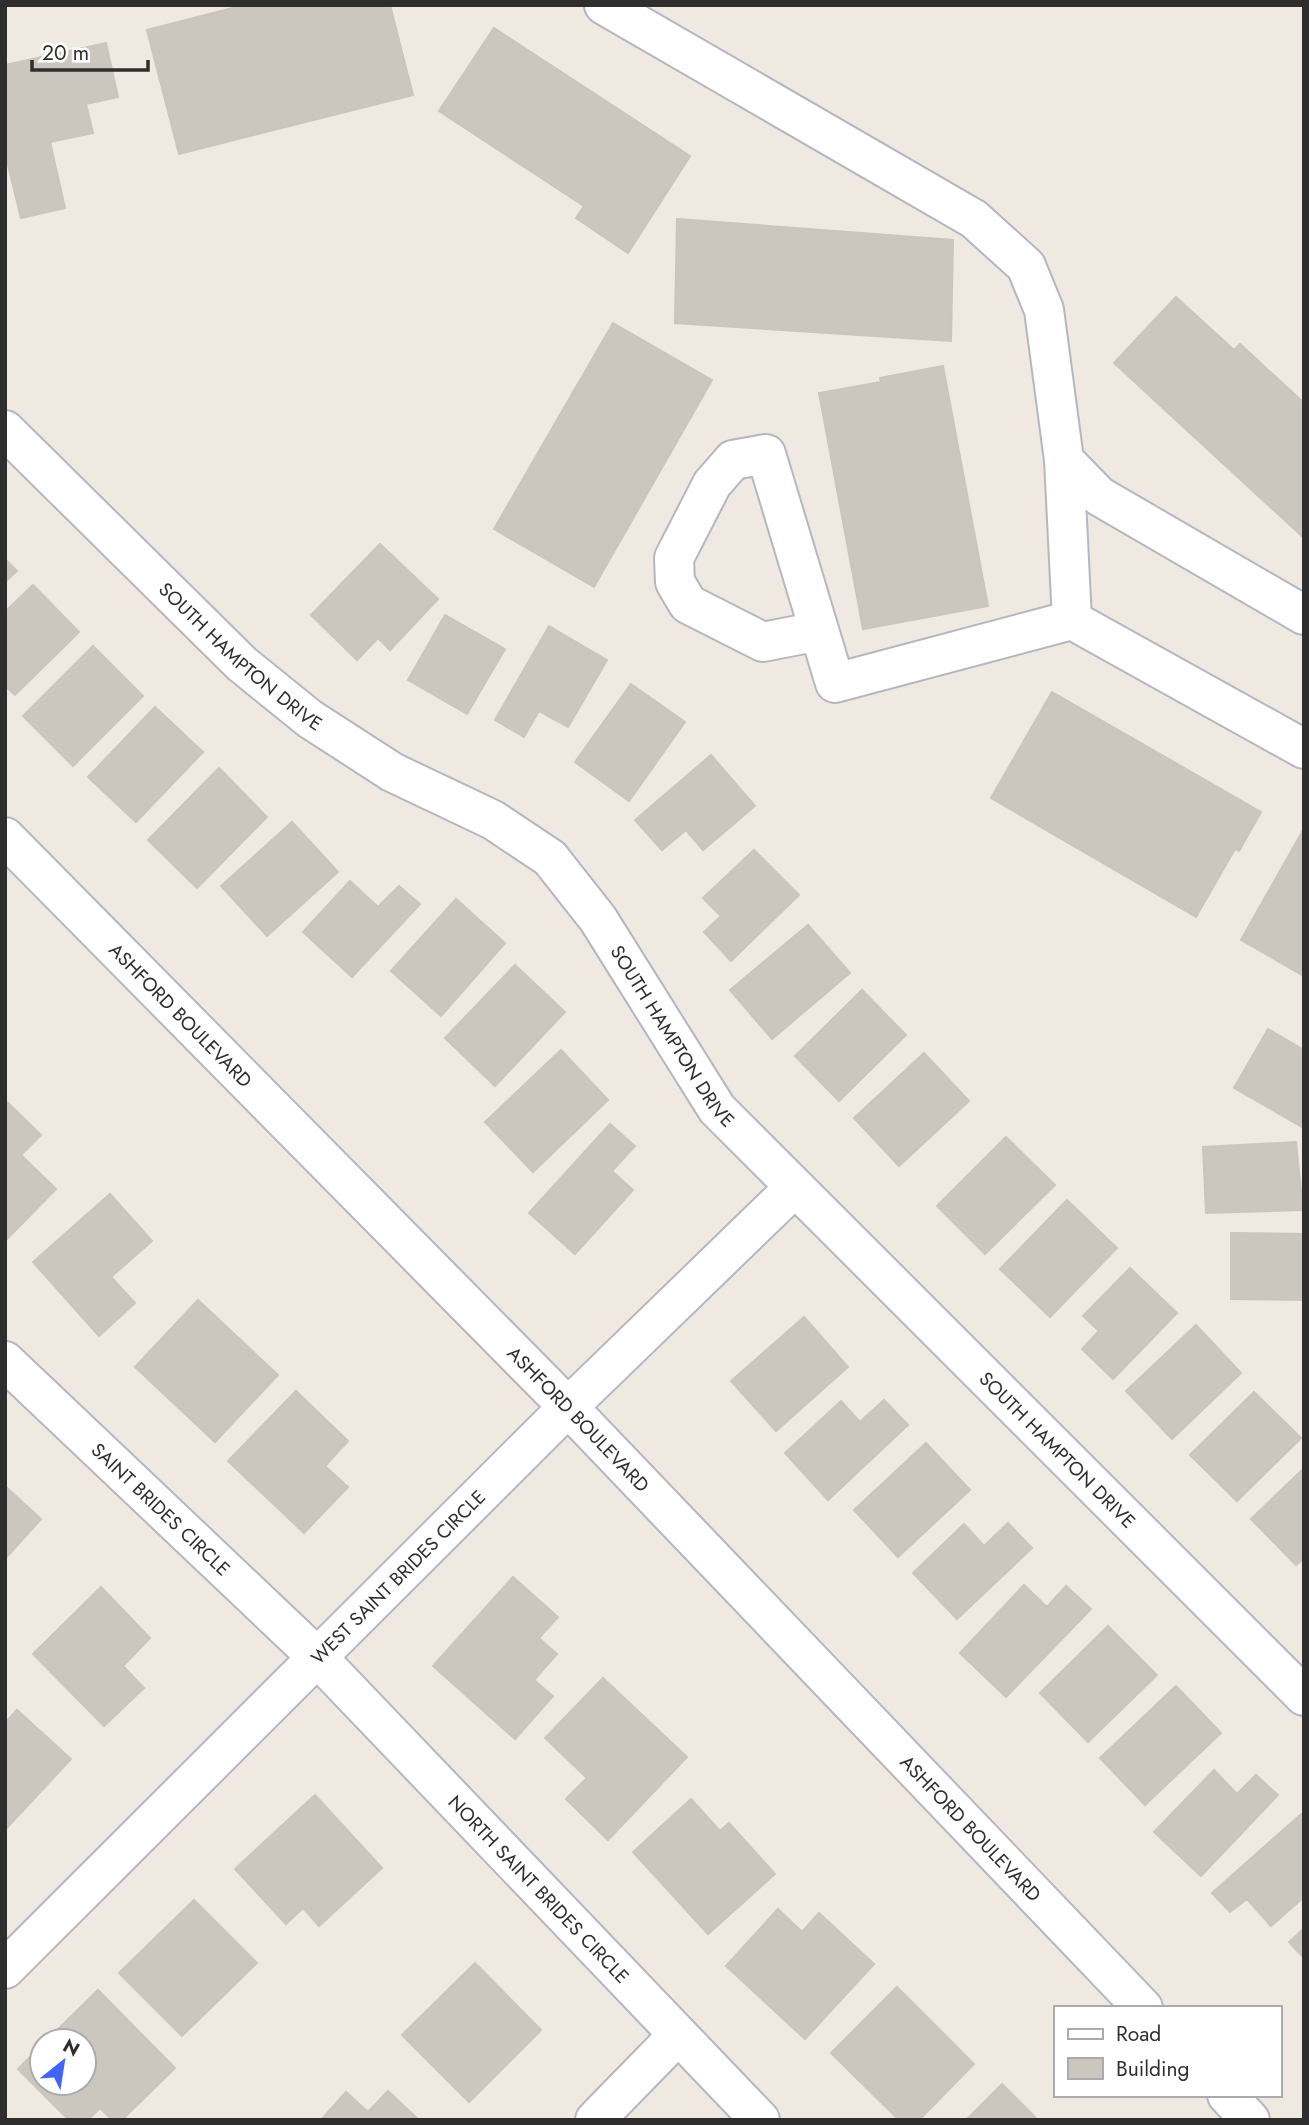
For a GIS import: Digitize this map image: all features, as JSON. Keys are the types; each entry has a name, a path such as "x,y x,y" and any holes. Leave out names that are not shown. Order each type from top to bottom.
{"street":[{"path":"604,5 974,219 1026,266 1044,310 1064,460 1072,620"},
{"name":"SOUTH HAMPTON DRIVE","path":"5,430 242,664 310,719 392,772 493,820 550,858 598,919 717,1110 1304,1696"},
{"path":"818,631 763,642 688,604 675,582 674,558 712,484 733,460 765,454 835,683 1072,620 1304,749"},
{"path":"1064,460 1099,496 1304,615"},
{"name":"ASHFORD BOULEVARD","path":"5,837 568,1407 1141,2006"},
{"name":"WEST SAINT BRIDES CIRCLE","path":"5,1969 568,1407 794,1188"},
{"name":"SAINT BRIDES CIRCLE","path":"5,1361 317,1657"},
{"name":"NORTH SAINT BRIDES CIRCLE","path":"317,1657 760,2120"},
{"path":"594,2120 678,2035"},
{"path":"1229,2097 1251,2120"}],"building":[{"path":"244,5 390,5 413,95 179,154 147,30"},
{"path":"494,28 690,156 628,253 576,218 584,206 439,111"},
{"path":"106,43 118,97 86,104 93,133 50,142 65,208 21,218 5,153 5,65"},
{"path":"677,219 953,240 951,341 675,323"},
{"path":"1176,297 1234,350 1240,344 1304,403 1304,538 1114,363"},
{"path":"613,323 712,380 594,587 494,529"},
{"path":"943,366 988,606 863,629 819,393 881,382 880,378"},
{"path":"380,544 438,599 390,650 378,638 357,660 311,615"},
{"path":"5,559 17,571 5,582"},
{"path":"33,585 79,632 15,695 5,686 5,612"},
{"path":"445,615 505,649 467,714 408,680"},
{"path":"549,626 607,660 568,727 539,711 524,737 495,720"},
{"path":"93,646 143,696 73,766 23,716"},
{"path":"631,684 685,722 629,801 575,762"},
{"path":"1052,692 1261,812 1239,851 1235,849 1196,917 991,798"},
{"path":"155,707 203,752 136,822 88,777"},
{"path":"711,755 755,806 703,850 686,830 662,850 635,820"},
{"path":"219,768 267,817 197,888 148,840"},
{"path":"292,822 338,872 267,936 221,886"},
{"path":"1302,832 1304,833 1304,976 1241,940"},
{"path":"754,850 799,895 731,961 704,932 721,916 703,898"},
{"path":"350,881 378,907 399,886 420,904 352,977 303,932"},
{"path":"456,899 505,943 441,1016 391,971"},
{"path":"808,925 850,973 772,1039 730,990"},
{"path":"515,965 565,1012 495,1086 445,1038"},
{"path":"862,990 906,1035 839,1101 795,1056"},
{"path":"1268,1029 1304,1050 1304,1128 1234,1088"},
{"path":"561,1050 608,1100 533,1172 485,1122"},
{"path":"924,1053 969,1101 899,1166 854,1118"},
{"path":"5,1100 41,1135 21,1155 56,1189 6,1240"},
{"path":"610,1124 635,1146 612,1171 633,1190 575,1254 529,1213"},
{"path":"1006,1137 1055,1185 985,1254 937,1206"},
{"path":"1296,1142 1303,1210 1206,1213 1203,1147"},
{"path":"110,1194 152,1241 111,1277 135,1303 99,1336 33,1262"},
{"path":"1067,1200 1117,1248 1050,1317 1000,1269"},
{"path":"1231,1233 1304,1234 1303,1300 1231,1299"},
{"path":"1130,1268 1177,1313 1113,1379 1082,1349 1099,1331 1083,1316"},
{"path":"198,1300 278,1375 215,1442 135,1367"},
{"path":"804,1317 848,1367 776,1431 731,1381"},
{"path":"1196,1325 1241,1373 1172,1439 1126,1391"},
{"path":"296,1391 348,1441 325,1466 348,1487 304,1533 228,1461"},
{"path":"1254,1392 1301,1438 1237,1501 1190,1455"},
{"path":"884,1400 908,1425 828,1500 785,1453 841,1401 860,1422"},
{"path":"926,1443 970,1490 898,1557 854,1510"},
{"path":"1304,1468 1304,1558 1296,1565 1251,1519"},
{"path":"5,1486 41,1519 5,1559"},
{"path":"1008,1523 1032,1548 957,1619 913,1573 964,1524 984,1546"},
{"path":"513,1577 558,1617 539,1638 557,1654 534,1680 553,1696 515,1739 433,1666"},
{"path":"1024,1585 1047,1607 1066,1586 1091,1609 1006,1697 960,1653"},
{"path":"101,1587 150,1638 123,1666 144,1688 104,1726 33,1654"},
{"path":"1108,1626 1157,1675 1088,1742 1040,1693"},
{"path":"603,1678 687,1757 608,1840 566,1799 587,1778 545,1738"},
{"path":"1176,1686 1221,1733 1145,1805 1100,1758"},
{"path":"17,1710 71,1759 5,1830 5,1723"},
{"path":"1214,1770 1237,1794 1256,1775 1278,1795 1201,1876 1154,1832"},
{"path":"315,1795 382,1868 319,1926 303,1908 286,1924 235,1869"},
{"path":"691,1799 720,1831 729,1823 775,1874 708,1934 633,1852"},
{"path":"1301,1814 1304,1817 1304,1897 1271,1926 1247,1899 1230,1912 1212,1893"},
{"path":"194,1900 257,1963 182,2036 119,1973"},
{"path":"778,1909 802,1932 819,1913 874,1964 805,2039 726,1966"},
{"path":"1304,1928 1304,1958 1289,1942"},
{"path":"475,1963 541,2030 469,2102 402,2035"},
{"path":"897,1987 974,2064 919,2120 899,2120 831,2053"},
{"path":"98,1990 175,2068 122,2120 112,2120 100,2108 88,2120 69,2120 46,2097 98,2097 98,2027 60,2027"},
{"path":"28,2059 28,2079 18,2069"},
{"path":"1002,2084 1038,2120 966,2120"},
{"path":"388,2091 419,2120 321,2120 346,2092 368,2112"}]}
